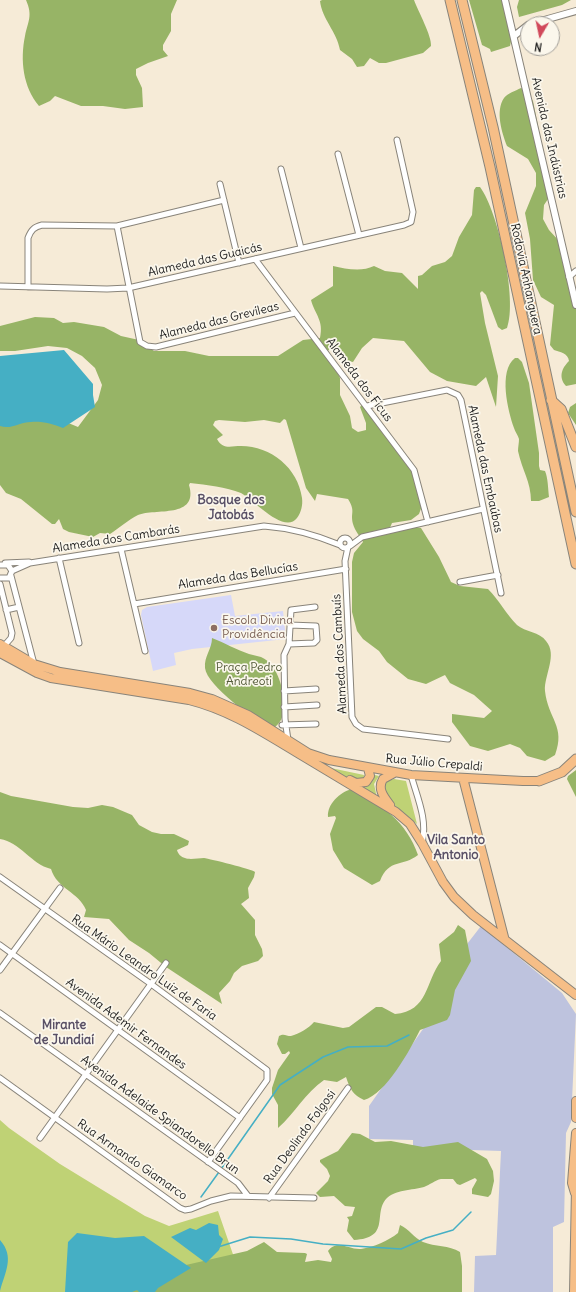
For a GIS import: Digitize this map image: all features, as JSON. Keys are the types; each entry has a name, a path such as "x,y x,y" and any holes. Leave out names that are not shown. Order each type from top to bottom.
{"highway":[{"name":"Rodovia Anhanguera","path":"450,0 490,167 576,564"},
{"name":"Rodovia Anhanguera","path":"462,0 493,126 576,512"},
{"path":"551,400 561,409 576,447"},
{"path":"539,781 562,772 576,759"}],"main road":[{"name":"Rua Júlio Crepaldi","path":"1,648 34,664 60,672 190,693 212,699 229,705 308,753 329,760 411,775 539,781"},
{"path":"1,648 37,673 51,678 209,705 243,720 319,765 396,812 410,824 443,882 454,897 484,923 504,937 576,995"},
{"path":"319,765 362,784 369,780 368,768"},
{"path":"394,773 383,779 380,787 382,795 396,812"},
{"path":"463,778 504,937"},
{"path":"484,923 491,922 497,913"},
{"path":"576,1101 576,1118"},
{"path":"574,1292 576,1191 572,1183 576,1128"}],"street":[{"name":"Avenida das Indústrias","path":"505,0 576,306"},
{"path":"558,16 576,11"},
{"path":"514,36 520,31"},
{"name":"Alameda das Guaicás","path":"0,286 107,289 128,288 404,225 411,222 413,212 397,140"},
{"path":"338,154 359,235"},
{"path":"281,169 301,248"},
{"path":"220,184 239,263"},
{"path":"28,287 28,238 30,231 36,227 42,225 116,226 224,200"},
{"path":"116,226 128,288"},
{"name":"Alameda dos Fícus","path":"255,259 414,470 428,522"},
{"path":"569,277 576,271"},
{"name":"Alameda das Grevíleas","path":"128,288 140,342 147,346 156,347 295,313"},
{"name":"Alameda das Embaúbas","path":"367,406 446,390 458,395 461,400 501,593"},
{"name":"Alameda dos Cambarás","path":"322,538 362,537 483,509"},
{"name":"Alameda dos Cambarás","path":"2,563 30,562 59,558 264,526 278,527 322,538 341,546"},
{"name":"Alameda dos Cambarás","path":"349,547 362,537"},
{"path":"345,538 350,542 349,547 341,546 340,541 345,538"},
{"name":"Alameda dos Cambuís","path":"341,546 346,569 352,717 356,724 362,729 448,739"},
{"name":"Alameda dos Cambuís","path":"345,561 349,547"},
{"path":"121,549 145,651"},
{"path":"59,558 78,643"},
{"name":"Alameda dos Cambarás","path":"0,578 6,579 12,573 30,562"},
{"path":"2,563 8,565 12,573 34,664"},
{"name":"Alameda das Bellucías","path":"134,604 346,569"},
{"path":"460,582 498,575"},
{"path":"0,584 12,633 11,638 1,648"},
{"path":"6,610 19,607"},
{"path":"288,740 284,723 284,655 289,644 291,610 315,607"},
{"path":"289,644 314,643 317,640 316,626 290,626"},
{"path":"284,691 316,689"},
{"path":"284,707 317,705"},
{"path":"274,732 284,723 316,724"},
{"path":"411,775 424,821 425,832 422,843"},
{"name":"Rua Mário Leandro Luiz de Faria","path":"0,877 44,910 151,984 264,1066 267,1070 267,1080 240,1118"},
{"path":"0,970 60,888"},
{"name":"Avenida Ademir Fernandes","path":"0,945 240,1118"},
{"path":"40,1138 166,963"},
{"name":"Avenida Adelaide Spiandorello Brun","path":"0,1013 238,1184 248,1196"},
{"name":"Rua Armando Giamarco","path":"0,1078 180,1208 185,1210 231,1196 314,1198"},
{"name":"Rua Deolindo Folgosi","path":"269,1198 348,1088"},
{"path":"208,1162 240,1118"}],"shaded area":[{"name":"Escola Divina Providência","path":"231,595 235,616 283,611 286,639 192,649 174,653 176,665 153,671 141,615 142,610 147,607"},
{"path":"481,926 562,993 576,1014 571,1122 566,1133 564,1222 553,1227 553,1292 474,1292 475,1256 496,1255 501,1151 413,1148 413,1140 369,1139 369,1106 430,1019 457,957"}],"green space":[{"path":"26,0 177,0 171,14 171,31 163,45 163,50 168,56 136,69 136,75 142,88 143,107 125,109 103,106 81,106 55,96 50,101 39,106 29,90 24,73 23,54 30,14"},
{"path":"414,0 427,30 431,46 423,53 386,63 379,63 370,58 364,66 357,67 352,59 340,50 336,37 321,8 320,1"},
{"path":"469,0 506,0 513,32 510,46 491,52 490,49 482,45"},
{"path":"519,0 571,0 562,5 519,17 517,7"},
{"path":"521,88 527,91 533,101 550,185 550,196 544,205 543,219 549,230 560,242 576,309 576,384 566,386 562,379 562,373 564,367 569,361 568,358 563,353 554,350 550,345 554,305 541,297 533,280 530,239 525,213 536,186 536,173 528,159 507,146 500,122 501,103 504,98 510,93"},
{"path":"476,187 480,187 487,199 493,215 504,256 510,298 510,315 507,328 502,330 498,327 486,295 482,291 480,293 485,323 498,376 496,407 486,377 476,386 447,381 430,372 404,341 373,338 362,348 353,362 344,360 330,348 328,351 340,378 340,395 350,416 352,428 358,432 366,430 366,423 360,407 362,405 387,431 412,468 423,503 419,514 411,520 392,523 389,530 415,527 421,528 439,557 451,582 460,586 488,589 517,625 540,636 546,641 551,652 551,659 545,691 549,709 557,729 558,745 555,755 545,761 527,756 520,748 510,744 488,751 470,746 452,722 452,714 484,718 492,711 474,695 450,683 445,675 426,684 408,679 387,662 379,651 363,639 357,631 352,612 352,562 354,553 363,542 353,524 352,507 348,499 317,494 315,501 306,488 286,420 284,419 280,423 264,420 245,422 219,420 215,421 213,425 223,435 217,439 222,445 228,447 252,447 263,450 281,461 289,468 295,477 302,498 300,514 291,522 284,522 277,519 241,493 210,485 190,483 190,496 188,503 182,508 138,515 110,534 100,533 93,537 69,532 63,529 59,519 55,524 52,524 21,499 6,493 0,485 0,416 49,415 78,427 98,400 102,385 95,368 82,356 67,348 48,346 15,351 0,351 0,326 35,317 54,318 63,323 74,322 104,327 121,336 139,340 154,351 185,351 209,356 278,356 303,340 320,338 320,322 311,300 333,286 333,266 349,269 364,269 374,266 385,271 402,273 418,289 418,276 422,275 432,266 445,262 452,256 459,237 472,215 474,190"},
{"path":"515,358 518,358 522,362 529,383 539,453 539,466 540,470 545,471 547,480 549,497 539,501 531,501 530,488 518,451 519,439 514,429 507,402 507,372 510,364"},
{"path":"576,403 576,425 568,413 570,407"},
{"name":"Praça Pedro Andreoti","path":"212,638 267,660 275,670 281,683 284,707 282,719 270,731 222,693 208,675 205,664"},
{"path":"326,767 364,775 363,781 351,779"},
{"path":"576,770 576,797 567,779 568,776"},
{"path":"371,774 379,776 374,784 377,798 360,788 366,787 369,783"},
{"path":"394,779 406,781 417,824 387,799 383,787 387,781"},
{"path":"352,789 373,801 392,815 407,833 418,855 412,859 392,866 384,874 380,881 372,885 344,868 333,850 330,834 336,818 335,816 328,817 328,812 335,799"},
{"path":"0,792 11,796 73,807 88,808 102,805 113,807 132,815 139,825 152,832 174,834 189,841 188,845 177,850 184,858 204,858 255,872 248,888 249,898 241,904 255,920 255,935 262,949 263,956 258,961 242,966 234,973 230,981 219,993 222,1004 166,967 149,953 129,940 109,919 84,917 86,910 83,904 58,881 51,869 37,863 14,844 0,839"},
{"path":"458,925 465,930 471,961 455,990 450,1015 447,1020 420,1030 410,1049 389,1080 372,1096 364,1100 357,1096 346,1077 337,1082 324,1080 311,1091 278,1128 278,1105 272,1094 272,1088 278,1070 290,1053 289,1051 282,1054 277,1044 279,1036 291,1036 297,1034 307,1029 314,1022 343,1028 349,1027 376,1007 382,1007 395,1014 406,1012 414,1007 425,994 441,961 439,944 454,932"},
{"path":"0,1120 60,1164 145,1216 169,1226 218,1211 246,1292 0,1292"},
{"path":"352,1133 360,1134 375,1142 391,1141 423,1147 458,1142 487,1159 493,1171 494,1181 491,1194 488,1197 472,1194 472,1189 477,1180 475,1178 460,1185 453,1179 441,1179 424,1187 399,1192 389,1196 382,1205 379,1224 373,1235 354,1240 347,1231 349,1220 347,1217 352,1216 355,1207 345,1206 334,1196 320,1197 316,1193 328,1181 330,1176 320,1160 338,1151"},
{"path":"400,1225 423,1242 451,1248 460,1252 462,1266 462,1292 112,1292 186,1265 247,1251 264,1242 277,1252 305,1253 307,1254 305,1262 318,1260 331,1262 332,1259 328,1251 335,1246 339,1245 361,1249 376,1245 390,1239 398,1233"}],"water":[{"path":"64,350 93,384 95,407 63,428 47,423 35,422 27,422 8,427 0,426 0,356"},
{"path":"209,1223 218,1225 219,1235 223,1239 219,1250 206,1263 171,1237 190,1228 196,1230"},
{"path":"77,1233 115,1238 144,1236 191,1268 158,1288 155,1292 139,1292 137,1290 132,1292 65,1292 68,1242"},
{"path":"0,1240 5,1246 7,1252 8,1265 0,1291"}],"waterway":[{"path":"221,1169 280,1085 323,1057 348,1047 387,1046 409,1035"},
{"path":"201,1197 219,1172"},
{"path":"218,1247 250,1237 291,1239 323,1244 401,1249 426,1238 453,1230 471,1212"}],"place":[{"name":"Escola Divina Providência","path":"214,628"}],"district":[{"name":"Bosque dos Jatobás","path":"231,508"},
{"name":"Vila Santo Antonio","path":"456,848"},
{"name":"Mirante de Jundiaí","path":"64,1032"}]}
